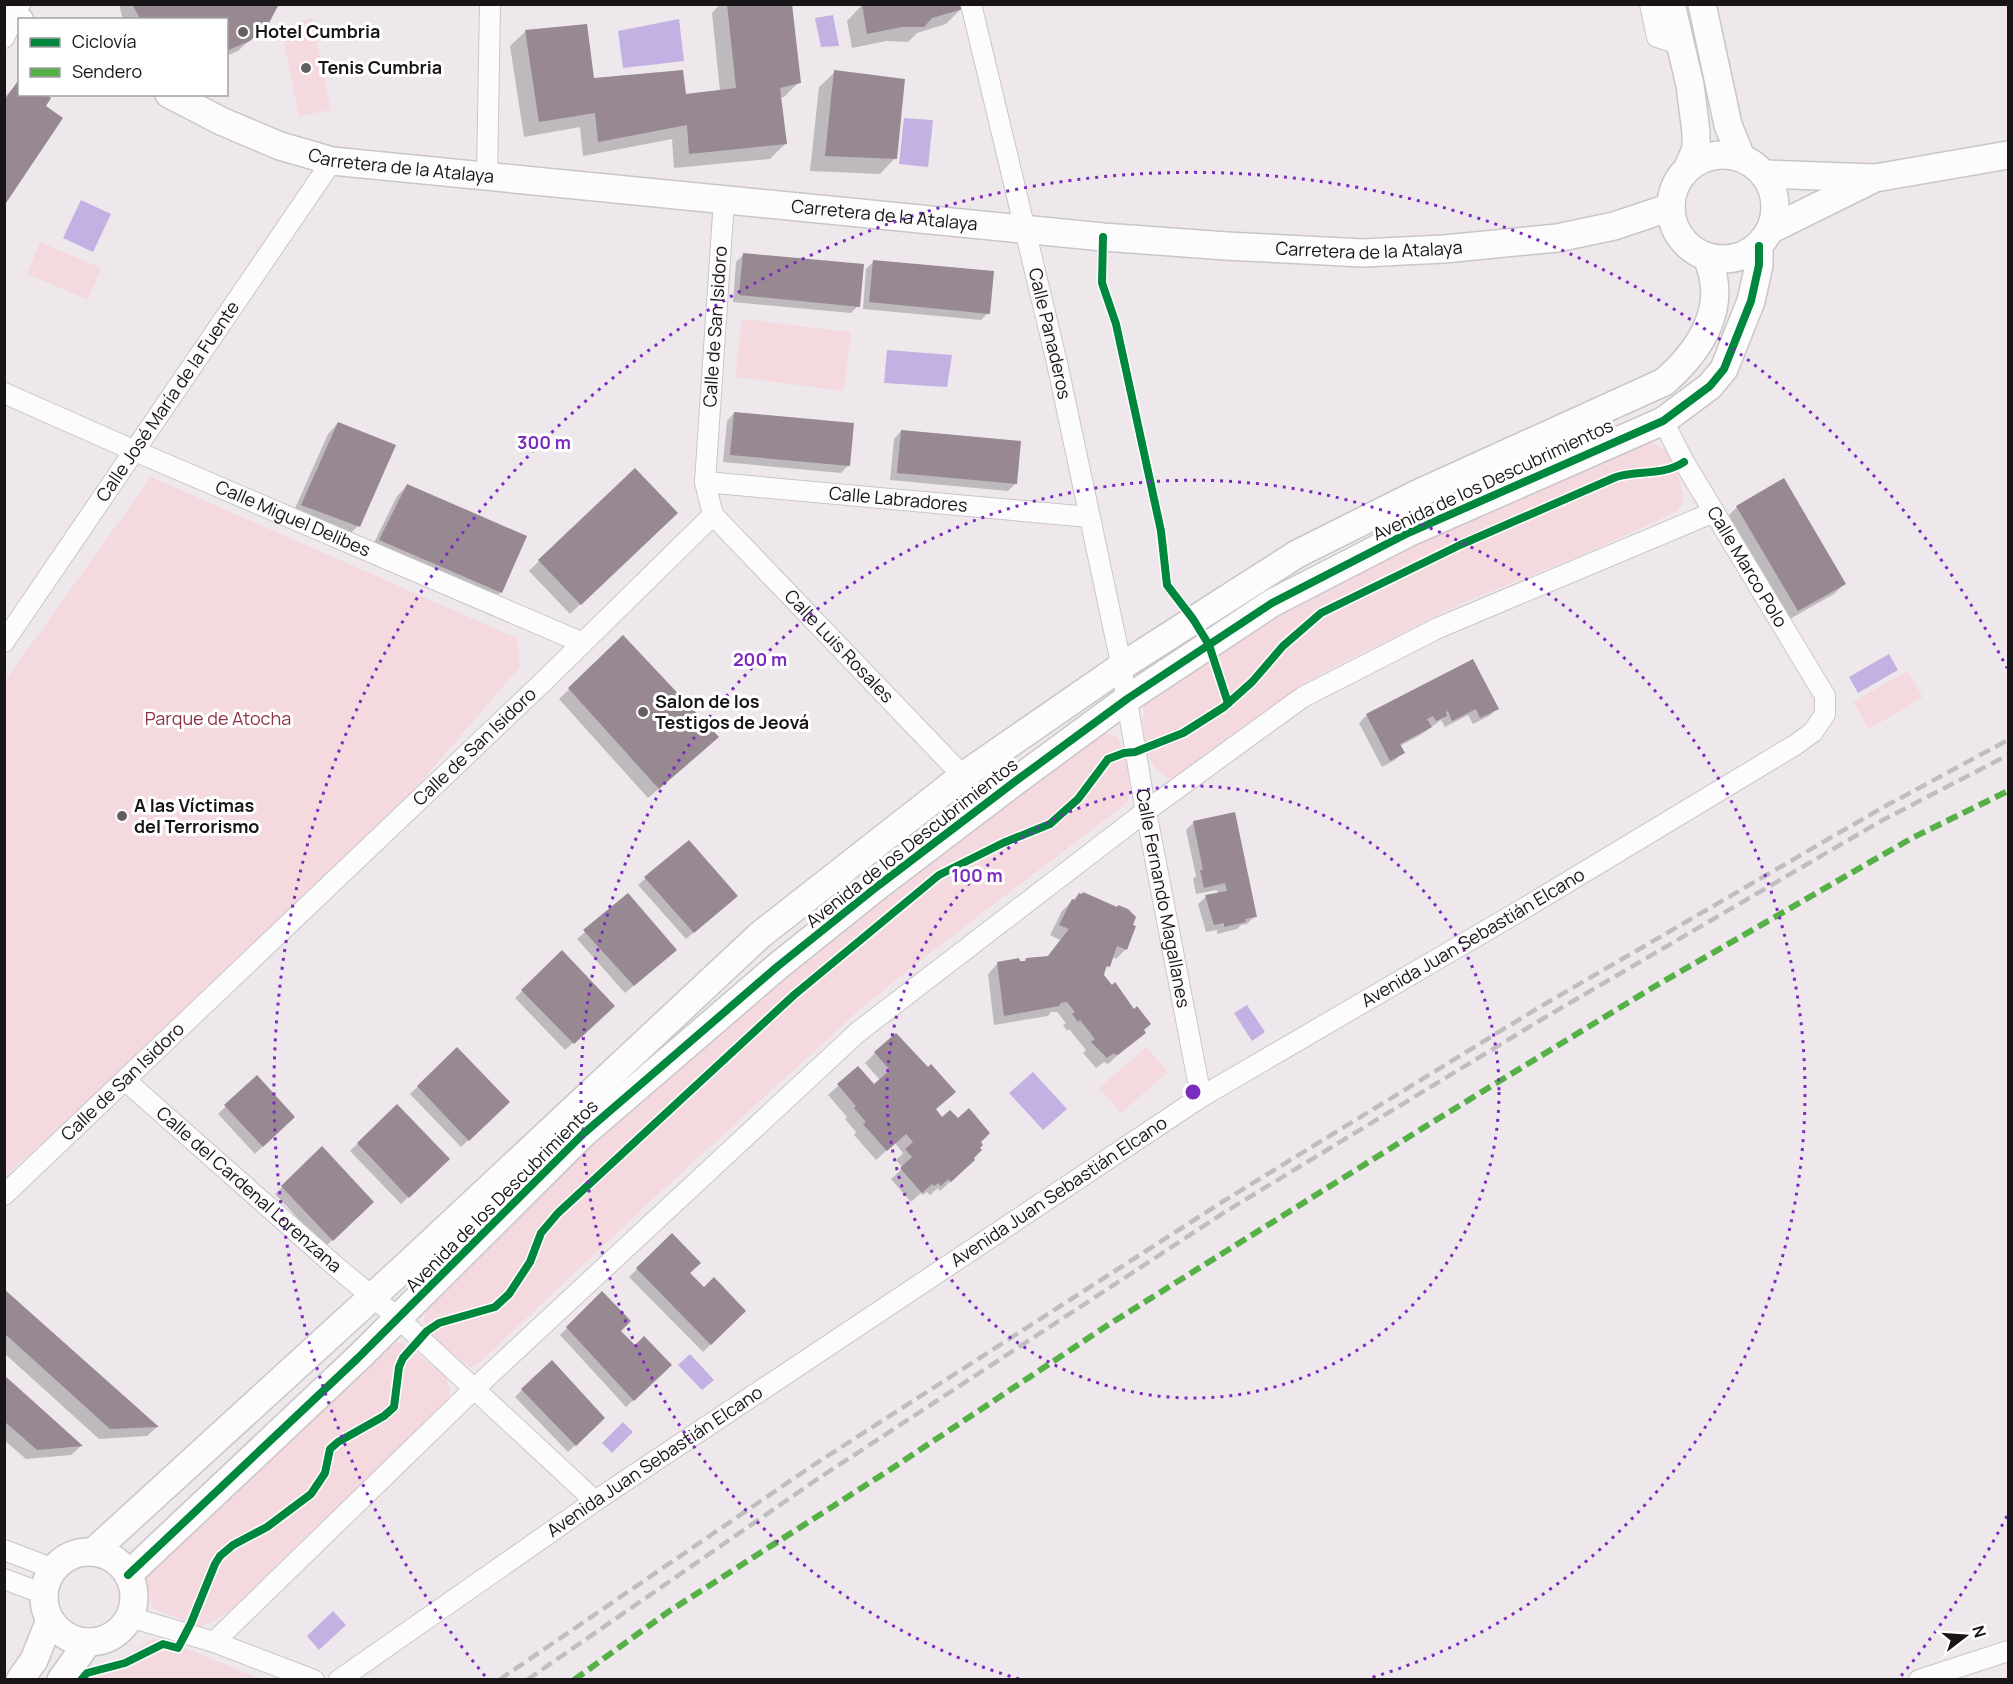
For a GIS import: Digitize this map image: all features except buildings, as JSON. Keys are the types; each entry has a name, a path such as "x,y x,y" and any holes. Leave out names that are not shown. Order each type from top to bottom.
{"street":[{"path":"487,176 490,4"},
{"name":"Calle Panaderos","path":"971,4 1057,363 1122,666"},
{"path":"1650,4 1657,37 1679,44"},
{"path":"1671,4 1690,86 1696,132 1696,149 1673,192 1673,218 1688,245 1706,256 1726,259 1736,257 1764,238 1875,178"},
{"path":"1702,4 1728,125 1741,157"},
{"name":"Carretera de la Atalaya","path":"173,96 221,121 280,146 332,161 1103,237 1364,253 1444,249 1557,238 1614,226 1673,218"},
{"path":"1688,167 1701,159 1716,155 1741,157 1753,163 1772,187 1775,201 1775,216 1764,238"},
{"path":"1764,174 1875,178 2008,155"},
{"name":"Calle José María de la Fuente","path":"4,642 332,161"},
{"name":"Calle de San Isidoro","path":"4,1195 583,643 713,515 705,482 724,200"},
{"name":"Avenida de los Descubrimientos","path":"128,1575 398,1318 583,1134 778,966 981,807 1127,699 1272,603 1408,533 1663,421 1710,386 1724,369 1751,301 1764,238"},
{"name":"Avenida de los Descubrimientos","path":"93,1552 373,1297 760,935 963,776 1122,666 1298,554 1417,494 1664,382 1690,357 1702,341 1705,332 1714,304 1716,287 1713,270 1706,256"},
{"name":"Calle Miguel Delibes","path":"4,393 583,643"},
{"name":"Calle Marco Polo","path":"1663,421 1684,462 1825,696 1825,714"},
{"name":"Calle Labradores","path":"705,482 1089,517"},
{"path":"214,1642 474,1389 858,1032 1146,811 1304,697 1438,628 1714,512"},
{"name":"Calle Luis Rosales","path":"713,515 963,776 981,807"},
{"name":"Calle Fernando Magallanes","path":"1122,666 1146,811 1201,1097"},
{"name":"Avenida Juan Sebastián Elcano","path":"339,1680 595,1501 1201,1097 1754,771 1813,732 1825,714"},
{"name":"Calle del Cardenal Lorenzana","path":"126,1081 398,1318 595,1501"},
{"path":"4,1550 49,1582"},
{"path":"93,1552 107,1556 128,1575 133,1588 134,1603 130,1617 113,1636 101,1641 88,1642 73,1639 60,1632 50,1620 45,1608 49,1582 64,1560 78,1554 93,1552"},
{"path":"4,1579 49,1582"},
{"path":"130,1617 214,1642 314,1680"},
{"path":"20,1680 34,1660 50,1620"},
{"path":"61,1680 88,1642"},
{"path":"1919,1680 2008,1651"}],"green space":[{"name":"Tenis Cumbria","path":"312,18 331,110 299,116 281,27"},
{"path":"40,242 101,268 88,300 27,274"},
{"path":"742,319 851,332 844,391 735,377"},
{"path":"1643,439 1662,448 1673,462 1684,500 1676,512 1580,556 1464,602 1332,668 1300,686 1182,775 1170,779 1153,765 1146,748 1144,703 1266,618 1376,560"},
{"name":"Parque de Atocha","path":"151,477 517,638 520,667 343,872 5,1176 5,681"},
{"path":"1907,671 1923,697 1869,729 1853,702"},
{"path":"1106,733 1117,736 1124,751 1129,777 1128,802 917,963 857,1012 643,1208 477,1365 469,1367 427,1331 424,1320 427,1305 607,1131 781,976 1095,736"},
{"path":"1146,1047 1168,1072 1121,1113 1099,1088"},
{"path":"402,1342 446,1376 450,1389 449,1399 233,1608 200,1627 153,1608 143,1576 382,1347"},
{"path":"154,1638 180,1646 261,1679 74,1680 79,1672 126,1656"}],"shaded area":[{"path":"833,15 839,46 821,47 815,18"},
{"path":"679,19 684,61 623,68 618,31"},
{"path":"904,118 933,120 928,167 899,164"},
{"path":"81,200 111,214 93,252 63,238"},
{"path":"887,350 952,355 947,387 884,383"},
{"path":"1889,654 1898,670 1858,693 1849,677"},
{"path":"1247,1005 1265,1032 1252,1041 1234,1013"},
{"path":"1033,1072 1067,1109 1043,1130 1009,1093"},
{"path":"690,1354 714,1380 702,1390 678,1365"},
{"path":"623,1422 633,1432 612,1453 602,1443"},
{"path":"333,1611 346,1625 319,1650 307,1636"}],"railway":[{"path":"499,1680 809,1468 1222,1202 1538,1008 1880,809 2008,740"},
{"path":"527,1680 816,1480 1225,1212 1544,1018 1881,821 2008,755"}],"marked path":[{"path":"574,1680 668,1612 888,1471 1108,1325 1431,1123 1652,988 1912,838 2008,791"}],"cycle path":[{"path":"1103,237 1102,283 1116,324 1161,531 1167,585 1193,619 1209,645 1228,703"},
{"path":"128,1575 358,1358 583,1134 778,966 879,885 1013,783 1127,699 1272,603 1408,533 1663,421 1710,386 1724,369 1751,301 1759,265 1759,246"},
{"path":"81,1680 87,1673 125,1663 163,1644 178,1648 220,1556 233,1545 267,1527 311,1494 325,1473 330,1449 338,1442 384,1416 394,1407 399,1367 403,1358 427,1331 439,1323 495,1307 509,1294 530,1262 541,1233 558,1213 794,995 939,875 1003,843 1050,824 1078,799 1108,759 1135,752 1183,733 1224,707 1252,682 1283,646 1321,613 1460,545 1616,477 1659,471 1684,462"}],"place":[{"name":"Hotel Cumbria","path":"243,32"},
{"name":"Tenis Cumbria","path":"306,68"},
{"name":"Salon de los Testigos de Jeová","path":"643,712"},
{"name":"A las Víctimas del Terrorismo","path":"122,816"}]}
